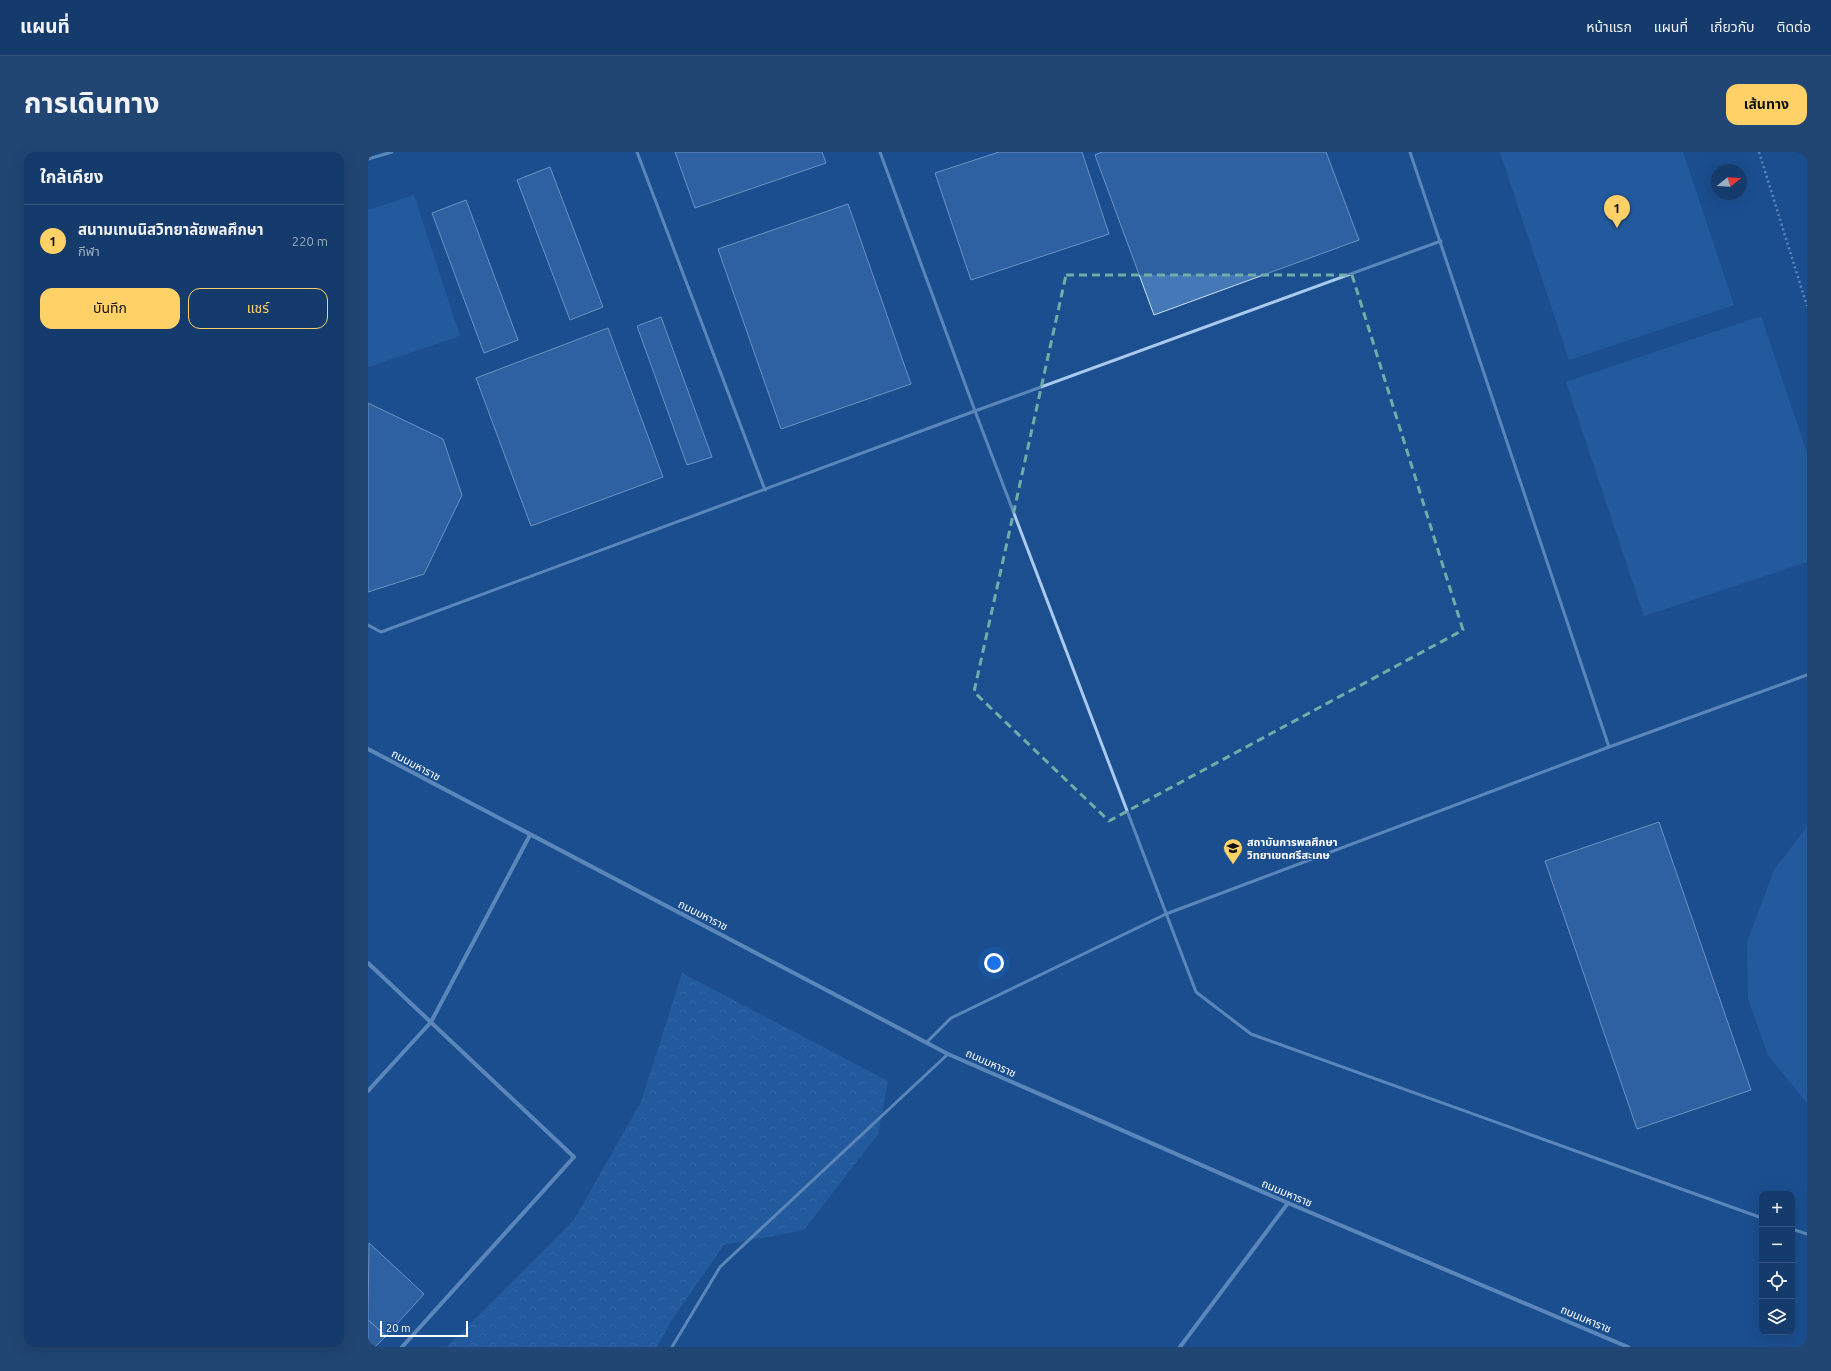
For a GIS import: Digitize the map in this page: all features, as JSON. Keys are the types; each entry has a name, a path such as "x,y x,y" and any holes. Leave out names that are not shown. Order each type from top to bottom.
{"street":[{"name":"ถนนมหาราช","path":"368,749 530,835 928,1041 948,1054 1288,1203 1628,1347"},
{"path":"368,1091 431,1022 530,835"},
{"path":"368,963 574,1157 402,1347"},
{"path":"1180,1347 1288,1203"}],"lane":[{"path":"368,159 392,152"},
{"path":"637,152 765,490"},
{"path":"880,152 975,411 1196,992 1251,1034 1759,1217"},
{"path":"1410,152 1609,747"},
{"path":"368,625 380,632 975,411 1441,241"},
{"path":"928,1041 951,1018 1166,914 1609,747 1807,675"},
{"path":"672,1347 720,1267 948,1054"},
{"path":"1795,1230 1807,1234"}],"path":[{"path":"1759,152 1807,306"}],"highlighted area":[{"path":"1066,275 1352,275 1463,630 1109,821 974,692"}],"green space":[{"path":"1500,152 1683,152 1734,305 1569,360"},
{"path":"414,195 460,336 368,367 368,210"},
{"path":"1761,316 1807,453 1807,562 1644,616 1566,382"},
{"path":"1807,827 1807,1103 1768,1055 1748,999 1747,942 1774,870"},
{"path":"682,973 888,1081 878,1134 804,1230 724,1245 673,1318 657,1347 447,1347 574,1220 641,1102"}],"building":[{"path":"675,152 822,152 826,163 695,208"},
{"path":"999,152 1082,152 1109,234 971,280 935,173"},
{"path":"1102,152 1326,152 1359,240 1154,315 1095,155"},
{"path":"550,167 603,307 570,320 517,180"},
{"path":"466,200 518,340 484,353 432,213"},
{"path":"848,204 911,384 781,429 718,249"},
{"path":"661,317 712,457 687,465 637,326"},
{"path":"608,328 663,477 531,526 476,378"},
{"path":"368,403 443,439 462,495 424,574 368,592"},
{"path":"1659,822 1751,1090 1637,1129 1545,861"},
{"path":"369,1243 424,1294 386,1336 368,1320"},
{"path":"368,1320 386,1336 375,1347 368,1347"}],"place":[{"name":"สนามเทนนิสวิทยาลัยพลศึกษา","path":"1617,228"},
{"name":"สถาบันการพลศึกษา วิทยาเขตศรีสะเกษ","path":"1233,865"}]}
